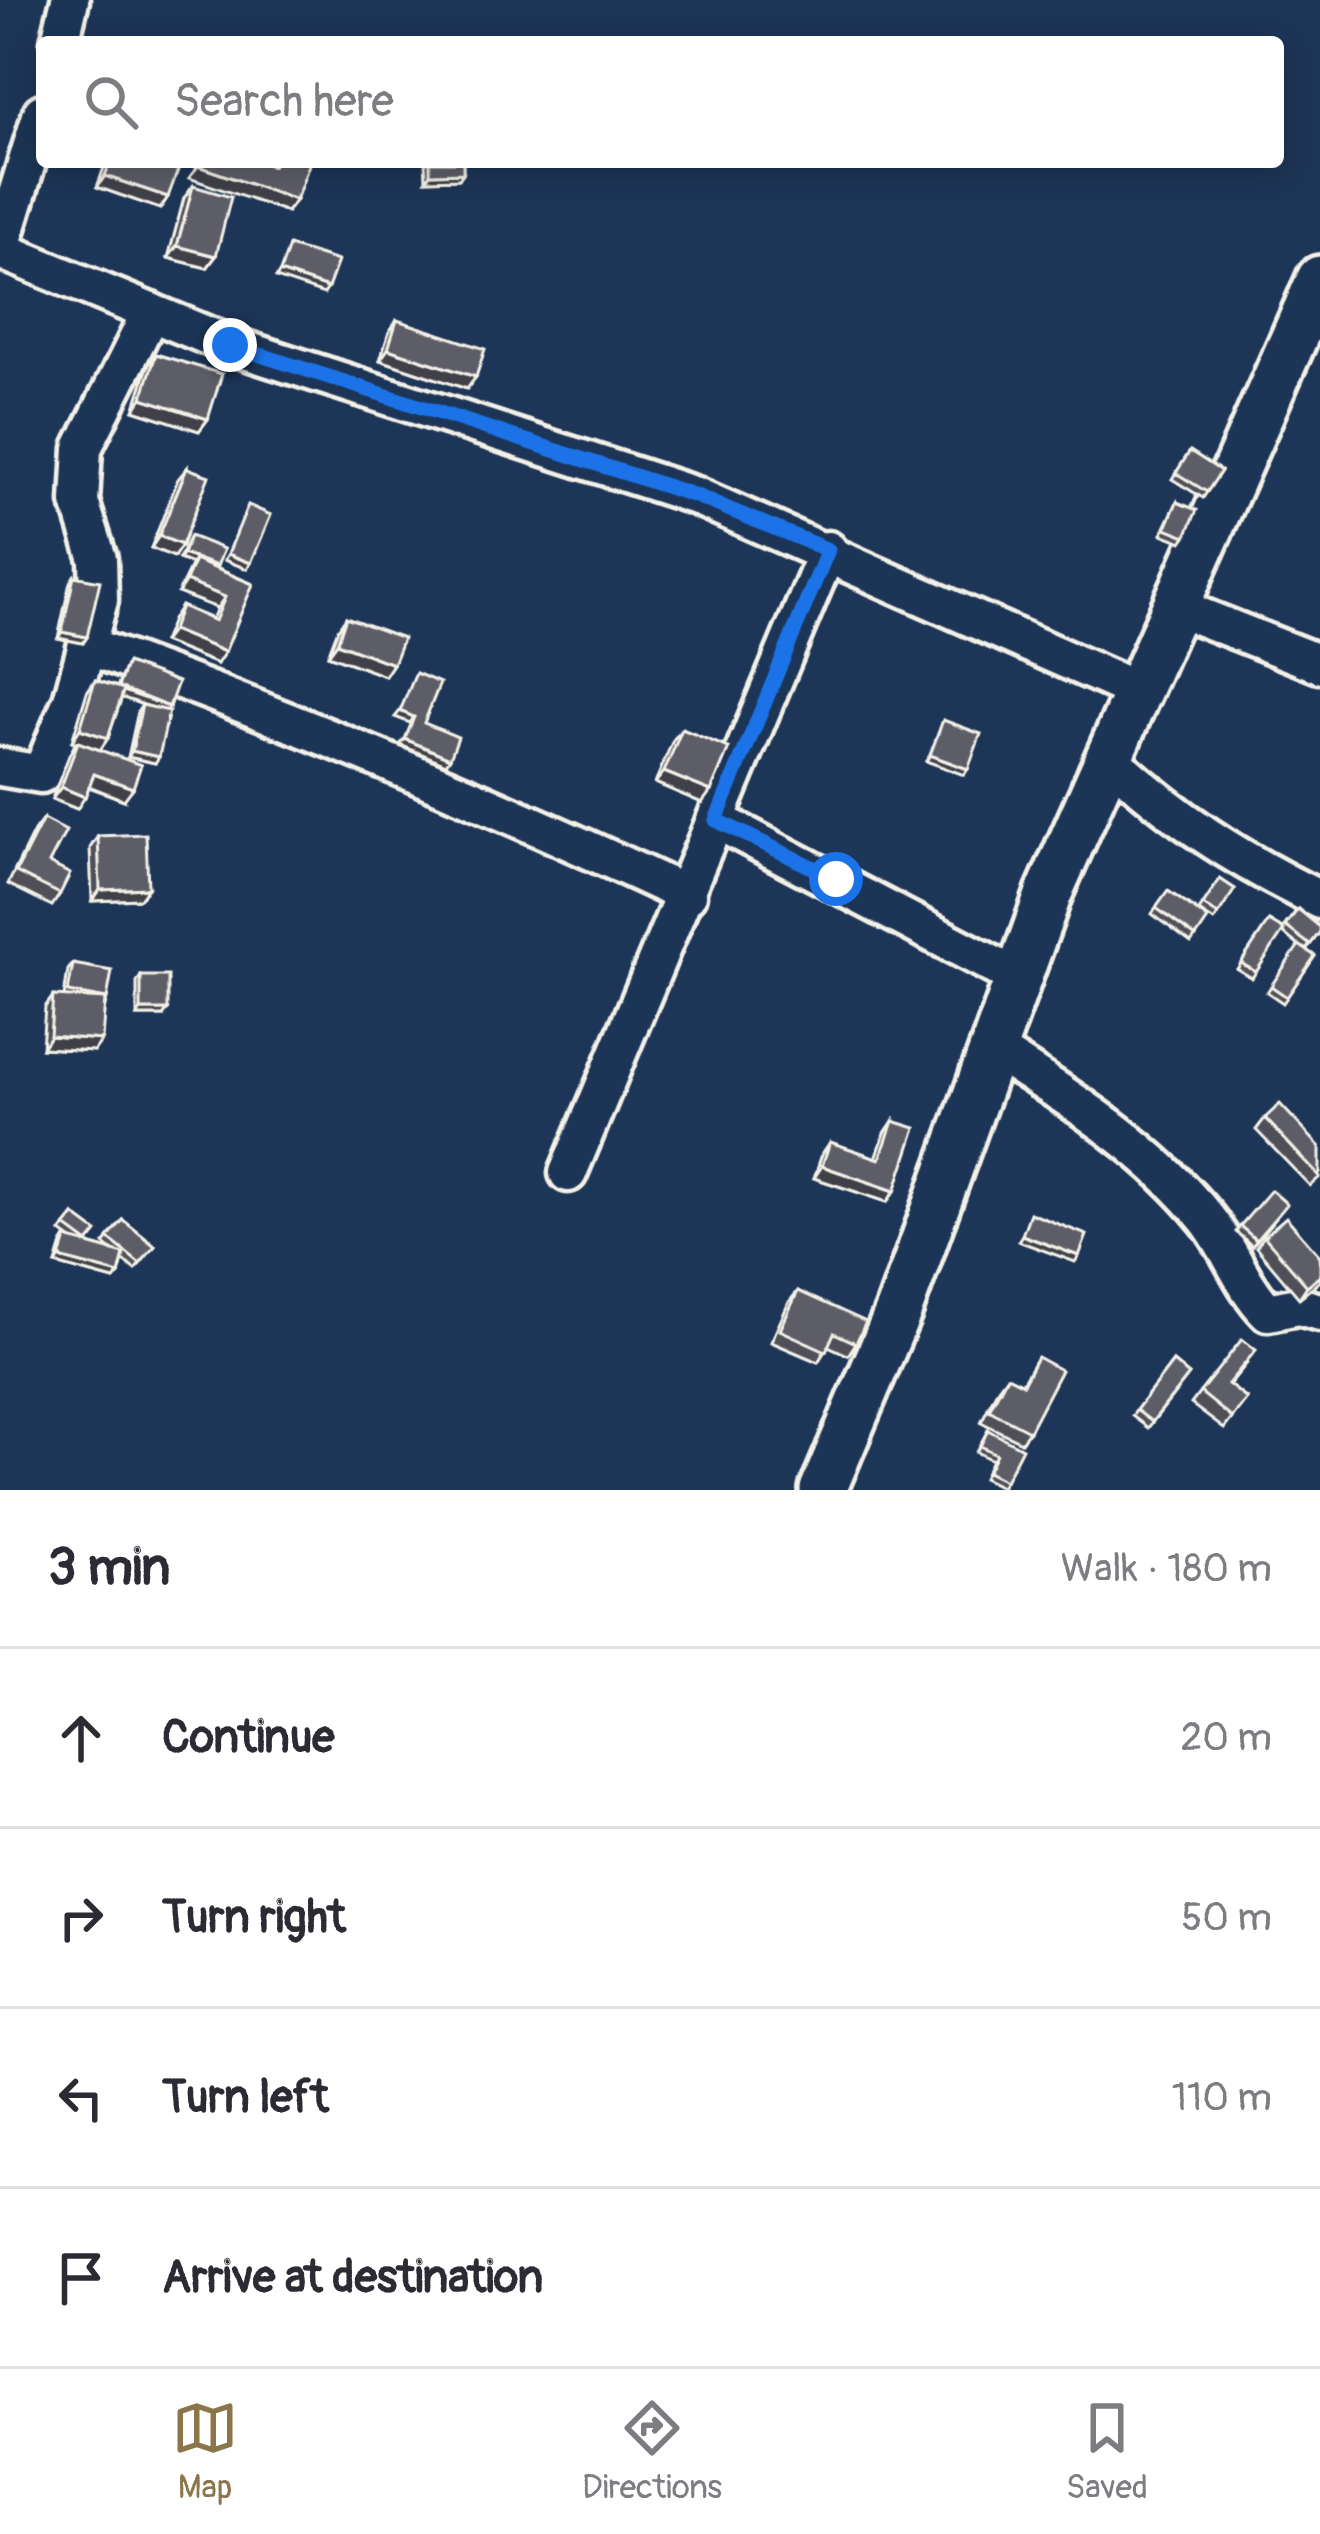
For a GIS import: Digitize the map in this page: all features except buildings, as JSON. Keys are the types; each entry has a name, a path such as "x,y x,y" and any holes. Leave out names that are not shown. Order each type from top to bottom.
{"street":[{"path":"61,36 70,0"},
{"path":"36,133 0,250 340,383 696,496 828,550 1137,691"},
{"path":"823,1490 899,1310 1016,976 1106,756 1320,279"},
{"path":"0,766 41,774 88,646 101,580 78,474 83,448 151,312"},
{"path":"568,1173 828,550"},
{"path":"1176,607 1320,664"},
{"path":"88,646 263,709 490,802 687,895"},
{"path":"1106,756 1228,855 1320,900"},
{"path":"716,820 1016,976"},
{"path":"990,1047 1091,1112 1158,1163 1210,1223 1264,1309 1273,1313 1309,1306 1320,1312"}],"route":[{"path":"230,345 696,496 828,550 716,820 836,879"}]}
